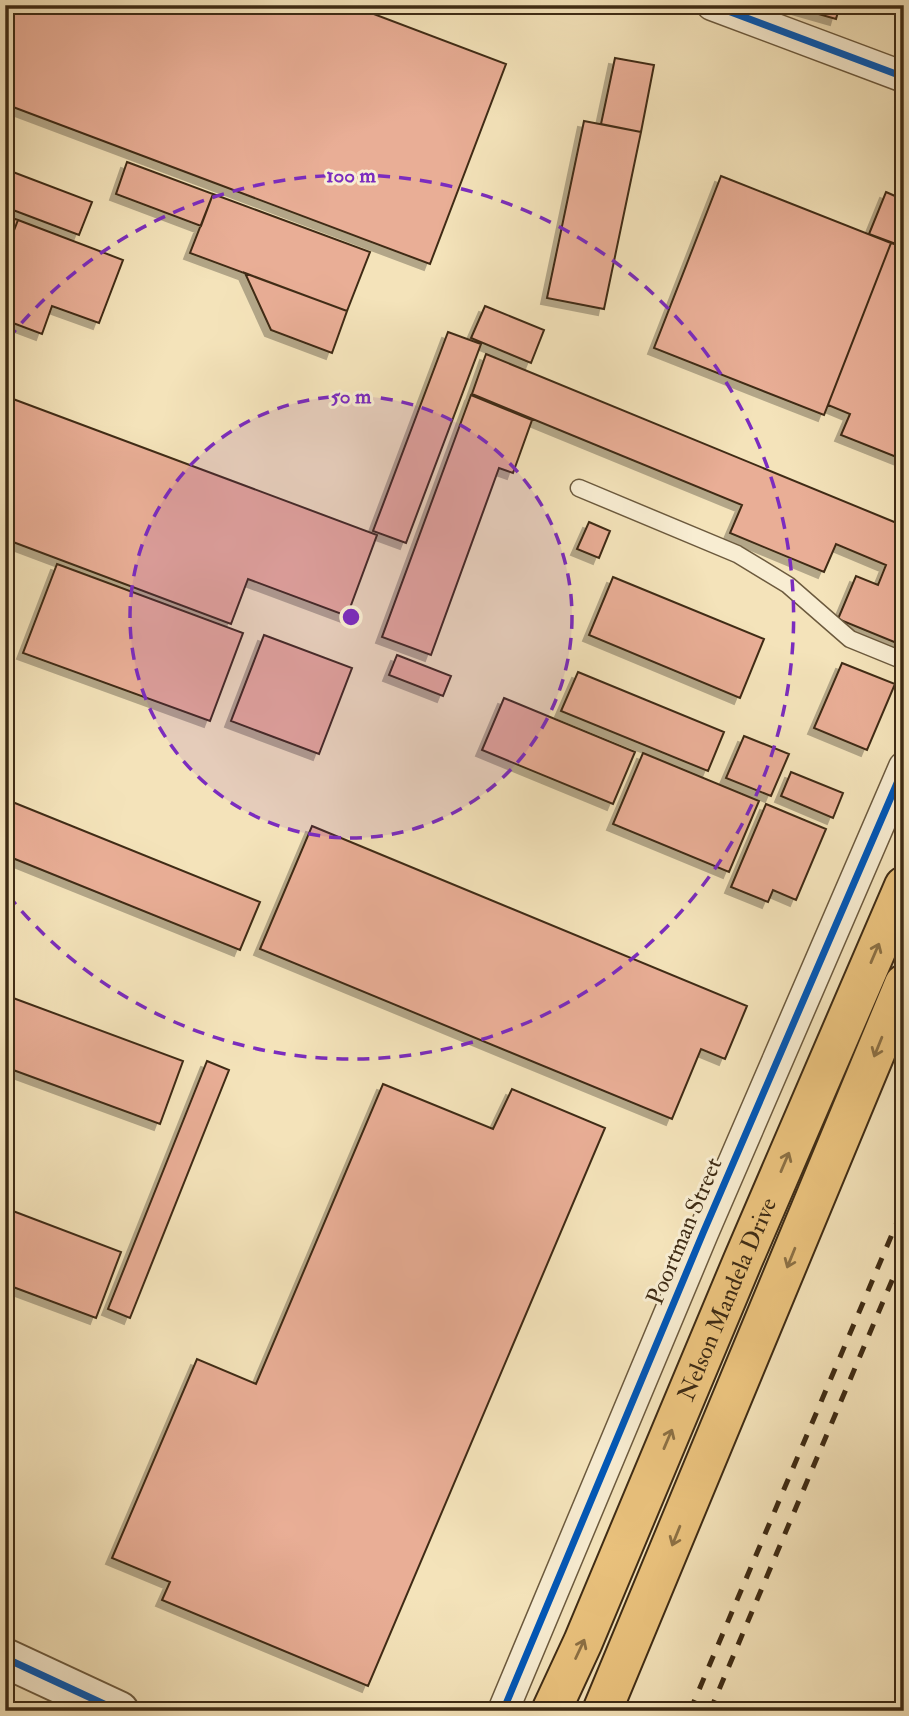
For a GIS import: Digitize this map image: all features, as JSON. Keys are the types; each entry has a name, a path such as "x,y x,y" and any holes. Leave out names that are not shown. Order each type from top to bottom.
{"highway":[{"name":"Nelson Mandela Drive","path":"551,1711 583,1642 904,886"},
{"name":"Nelson Mandela Drive","path":"601,1711 904,984"}],"street":[{"path":"712,5 904,77"},
{"name":"Poortman Street","path":"503,1711 698,1246 904,767"},
{"path":"5,1658 119,1711"}],"lane":[{"path":"579,488 737,554 788,585 850,639 904,661"}],"building":[{"path":"17,5 350,5 506,64 430,264 5,104 5,36"},
{"path":"787,5 840,5 836,19"},
{"path":"615,58 654,65 641,132 601,124"},
{"path":"584,121 641,132 604,309 547,298"},
{"path":"127,162 213,194 201,226 116,194"},
{"path":"5,169 92,202 79,235 5,207"},
{"path":"721,176 891,243 824,415 654,348"},
{"path":"886,192 904,200 904,247 869,234"},
{"path":"213,194 370,252 347,311 190,253"},
{"path":"5,216 18,220 5,254"},
{"path":"18,220 123,260 99,323 52,306 42,334 5,320 5,254"},
{"path":"891,243 904,247 904,460 841,435 850,414 828,405"},
{"path":"245,273 347,311 332,353 271,330"},
{"path":"485,306 544,330 531,363 471,338"},
{"path":"448,332 481,344 406,543 373,531"},
{"path":"486,354 904,526 904,646 838,619 856,576 878,585 886,565 836,544 824,572 730,533 742,505 472,394"},
{"path":"471,395 532,420 513,473 499,468 431,655 382,637"},
{"path":"5,396 377,535 347,616 248,579 231,624 5,539"},
{"path":"589,522 610,531 599,558 577,549"},
{"path":"57,564 243,633 210,721 23,653"},
{"path":"613,577 764,639 740,698 589,635"},
{"path":"264,635 352,668 319,754 231,721"},
{"path":"397,655 451,676 443,696 389,675"},
{"path":"842,663 895,684 867,750 814,728"},
{"path":"578,672 724,732 708,771 561,711"},
{"path":"504,698 635,752 613,804 482,750"},
{"path":"744,736 789,754 771,796 726,778"},
{"path":"643,753 759,801 729,872 613,824"},
{"path":"791,772 843,793 833,818 781,796"},
{"path":"5,799 260,902 240,950 5,855"},
{"path":"766,804 826,829 796,900 773,890 768,902 731,887"},
{"path":"312,826 747,1006 725,1059 701,1049 672,1119 260,949"},
{"path":"5,995 183,1061 160,1124 5,1067"},
{"path":"207,1061 229,1070 130,1318 108,1309"},
{"path":"383,1084 493,1129 512,1089 605,1128 368,1686 162,1600 170,1582 112,1558 197,1359 256,1384"},
{"path":"5,1208 121,1252 96,1318 5,1284"}],"railway":[{"path":"690,1711 904,1206"},
{"path":"710,1711 904,1252"}],"cycle path":[{"path":"712,5 904,77"},
{"path":"503,1711 703,1233 904,767"},
{"path":"5,1658 119,1711"}]}
